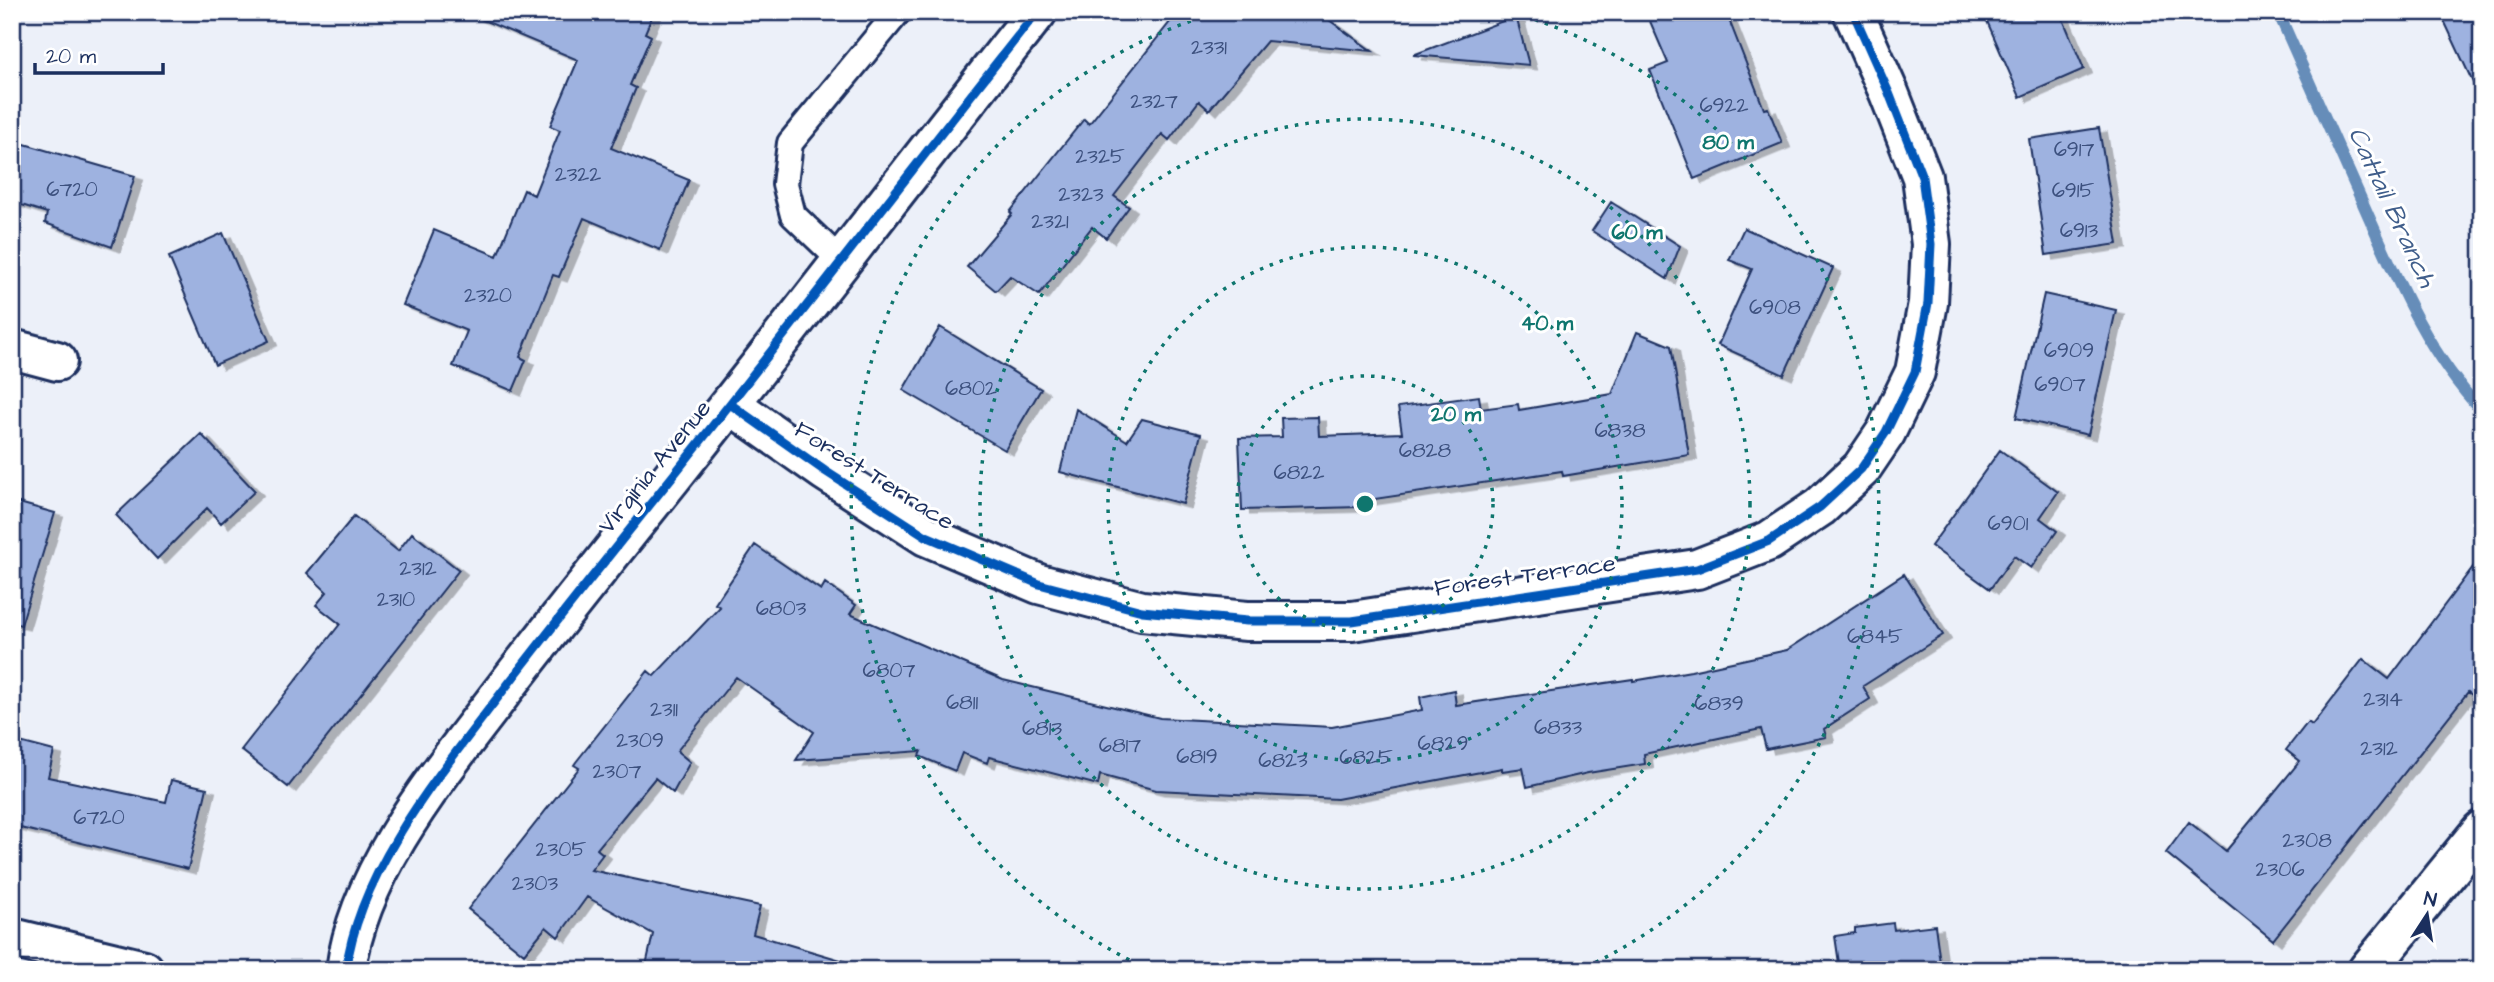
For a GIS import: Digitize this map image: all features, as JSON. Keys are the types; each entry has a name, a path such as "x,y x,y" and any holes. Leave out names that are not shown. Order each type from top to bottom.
{"street":[{"name":"Virginia Avenue","path":"346,970 364,905 391,847 459,748 1037,12"},
{"name":"Forest Terrace","path":"730,404 825,471 926,536 1040,584 1142,611 1247,621 1352,621 1697,569 1769,541 1820,507 1861,470 1886,432 1915,372 1928,303 1931,244 1922,177 1853,12"},
{"path":"12,349 57,360"},
{"path":"2368,970 2482,830"},
{"path":"12,938 144,970"}],"lane":[{"path":"841,261 793,215 785,184 790,143 898,12"}],"building":[{"path":"464,12 654,12 645,33 651,36 630,85 636,88 611,148 689,180 660,250 584,218 559,277 553,275 520,357 526,360 513,391 453,366 467,331 403,305 434,230 497,256 524,190 534,195 560,130 550,126 578,60"},
{"path":"1178,12 1318,12 1372,51 1267,41 1209,110 1199,101 1169,140 1162,134 1114,196 1129,207 1106,238 1092,227 1039,295 1010,276 996,291 967,267 1012,214 1010,212 1084,119 1089,124"},
{"path":"1646,12 1726,12 1764,109 1768,108 1782,143 1694,179 1650,70 1668,63"},
{"path":"1983,12 2060,12 2084,69 2020,97"},
{"path":"2440,12 2482,12 2482,102"},
{"path":"1516,16 1529,65 1413,55"},
{"path":"2099,128 2118,244 2046,255 2029,139"},
{"path":"21,143 135,176 112,247 45,223 47,213 12,202 12,172"},
{"path":"1611,202 1680,246 1667,279 1592,231"},
{"path":"1744,228 1833,268 1784,375 1718,345 1752,269 1729,260"},
{"path":"223,233 269,341 215,365 169,257"},
{"path":"2044,294 2116,310 2088,435 2016,418"},
{"path":"940,327 1041,389 1005,450 903,390"},
{"path":"1637,332 1671,346 1689,455 1563,476 1562,471 1361,501 1361,507 1242,510 1239,438 1282,437 1281,418 1318,417 1319,436 1402,433 1398,407 1479,396 1481,409 1518,404 1519,410 1612,394"},
{"path":"1076,409 1127,441 1142,419 1201,434 1183,504 1060,472"},
{"path":"201,434 255,491 221,523 207,508 157,559 116,515"},
{"path":"2000,450 2058,492 2040,518 2057,531 2031,568 2014,556 1990,589 1931,546"},
{"path":"12,501 55,513 21,625 12,623"},
{"path":"354,516 398,551 412,533 459,570 288,787 241,750 340,624 316,605 327,592 307,573"},
{"path":"755,545 821,590 825,583 856,605 850,614 1003,680 1160,718 1332,727 1422,710 1420,697 1454,690 1456,705 1691,671 1787,650 1904,574 1943,635 1863,686 1870,699 1824,729 1826,737 1766,749 1761,729 1644,754 1645,764 1527,787 1523,768 1502,771 1502,768 1337,799 1156,790 1100,775 1098,785 989,757 987,763 962,753 955,771 919,756 921,751 796,760 814,732 736,677 677,751 690,762 673,793 655,778 597,849 603,854 591,870 760,906 753,934 844,961 842,970 645,970 653,934 587,897 558,937 546,927 524,954 468,909 579,768 574,765 576,762 648,671 654,676 720,607 715,604"},
{"path":"2482,555 2482,703 2468,692 2273,940 2166,853 2189,822 2226,851 2300,761 2286,750 2308,722 2312,725 2363,659 2389,679"},
{"path":"12,740 54,751 48,777 166,802 171,780 207,788 188,869 12,826"},
{"path":"1893,923 1894,930 1935,925 1941,970 1840,970 1835,936 1855,933 1855,928"}],"waterway":[{"name":"Cattail Branch","path":"2278,12 2415,315 2445,365 2482,411"}],"cycle path":[{"path":"346,970 354,932 367,895 385,858 430,788 544,638 1037,12"},
{"path":"730,404 825,471 926,536 1039,584 1142,611 1247,621 1352,621 1697,569 1769,541 1820,507 1861,469 1886,432 1915,372 1928,303 1931,244 1922,177 1853,12"}]}
